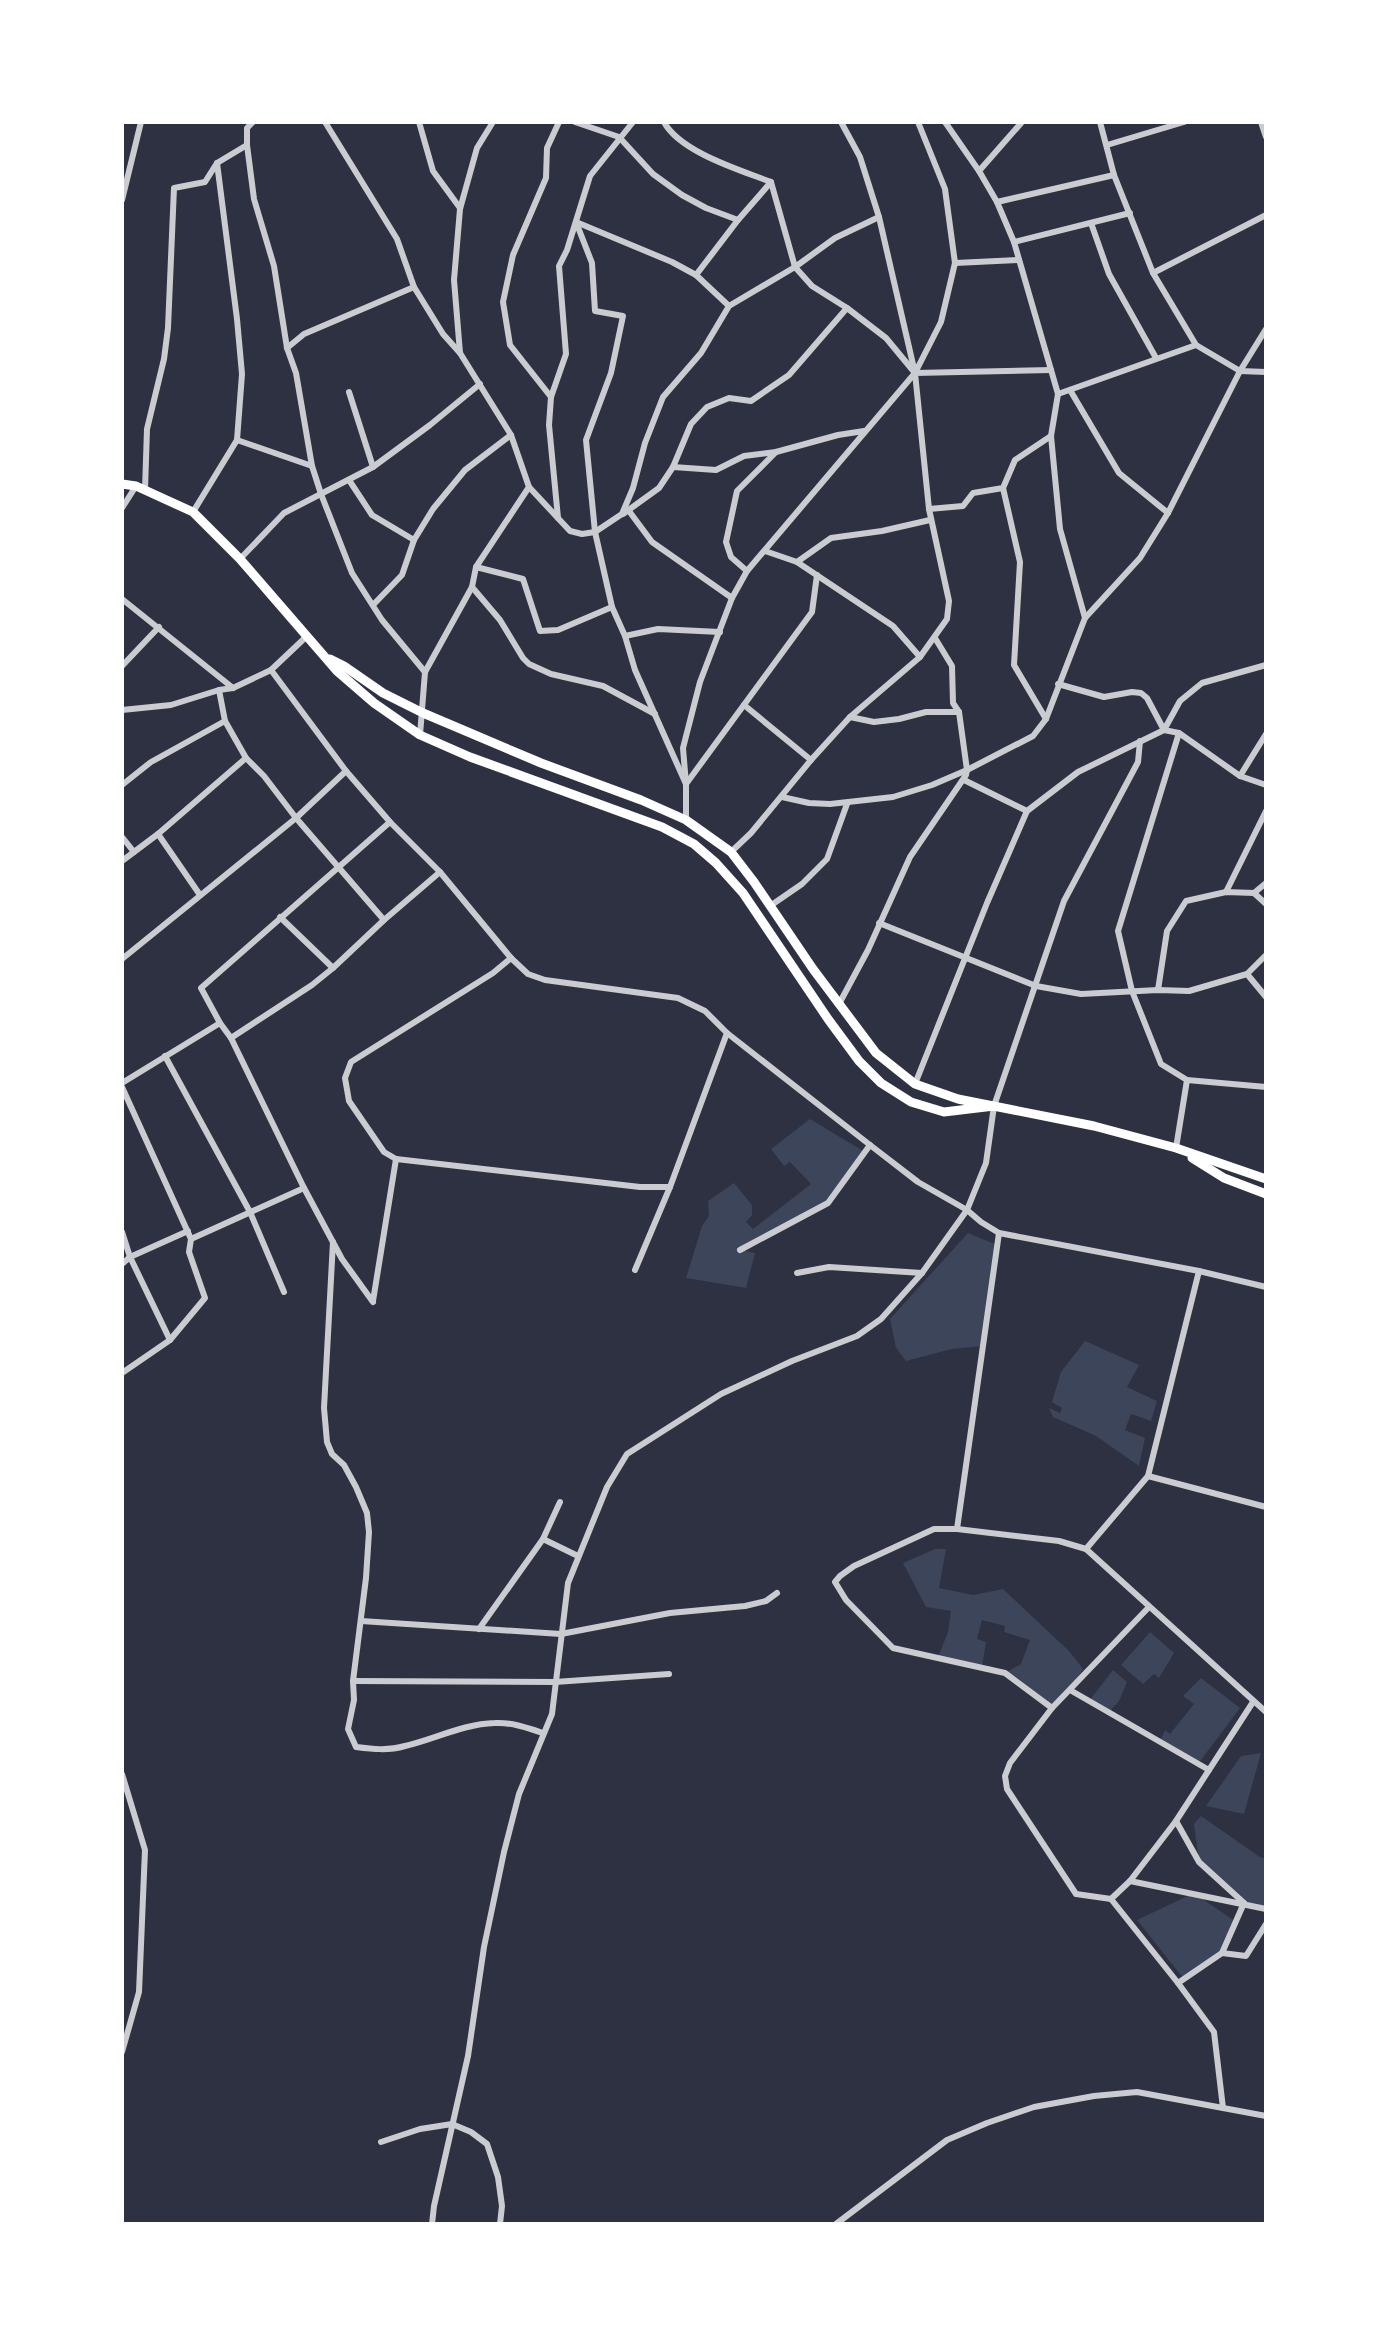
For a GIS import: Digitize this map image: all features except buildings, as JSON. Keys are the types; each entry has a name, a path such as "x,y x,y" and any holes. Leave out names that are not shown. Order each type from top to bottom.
{"main road":[{"path":"122,484 140,488 193,512 240,559 337,671 374,703 420,735 470,757 662,827 694,844 743,893 828,1019 859,1061 881,1083 911,1102 944,1112 994,1106"},
{"path":"327,658 383,693 423,713 686,820 731,852 876,1053 915,1084 958,1099 1094,1126 1176,1148 1266,1179"},
{"path":"1176,1148 1224,1178 1266,1194"}],"street":[{"path":"122,200 141,122"},
{"path":"238,122 247,128"},
{"path":"253,122 247,128 247,145 254,199 274,266 287,348 296,373 312,466 352,573 382,620 425,672"},
{"path":"325,122 397,239 414,287 511,435 529,487 570,531 582,534 595,532 659,488 673,467 691,424 707,407 729,398 751,401 789,375 847,308"},
{"path":"419,122 433,171 460,209"},
{"path":"460,353 454,280 460,209 477,148 493,122"},
{"path":"551,397 510,345 503,302 513,255 546,178 547,148 559,122"},
{"path":"575,122 619,137 653,174 682,195 738,220"},
{"path":"558,518 549,425 551,397 566,354 559,266 590,176 633,122"},
{"path":"664,122 684,143 721,163 771,182"},
{"path":"731,852 751,833 850,717 920,657 947,619 949,601 930,520 915,373 879,217 860,157 841,122"},
{"path":"686,820 683,748 700,682 732,598 747,571 915,373 941,322 955,263 945,189 918,122"},
{"path":"945,122 997,202 1014,242 1058,394 1051,436 1060,529 1085,618"},
{"path":"979,171 1022,122"},
{"path":"1100,122 1114,175 1153,273 1196,345 1240,371 1266,372"},
{"path":"1107,145 1184,122"},
{"path":"1261,122 1266,137"},
{"path":"122,508 140,488 147,429 164,359 174,188 205,182 217,163 247,145"},
{"path":"193,512 237,440 242,374 217,163"},
{"path":"997,202 1114,175"},
{"path":"696,275 771,182"},
{"path":"771,182 795,267 812,286 886,338 915,373"},
{"path":"1014,242 1130,213"},
{"path":"1153,273 1266,215"},
{"path":"626,513 645,443 663,397 701,353 729,306 795,267 835,238 879,217"},
{"path":"576,222 696,275 729,306"},
{"path":"576,222 592,263 595,311 623,316 611,373 586,440 595,532 612,607 635,670 686,784"},
{"path":"1091,223 1109,274 1156,358"},
{"path":"955,263 1018,260"},
{"path":"287,348 304,334 414,287"},
{"path":"782,797 809,803 847,804 915,792 967,770 1033,736 1046,719 1085,618 1140,558 1168,513 1240,371 1266,329"},
{"path":"1058,394 1196,345"},
{"path":"915,373 1051,370"},
{"path":"240,559 284,513 373,467 480,384"},
{"path":"1070,390 1119,473 1168,513"},
{"path":"349,392 373,467"},
{"path":"673,467 716,470 744,456 776,452 864,431"},
{"path":"373,605 402,575 414,540 433,509 465,470 511,435"},
{"path":"1046,719 1014,665 1020,562 1003,488 1015,460 1051,436"},
{"path":"237,440 312,466"},
{"path":"747,571 731,557 726,542 737,491 776,452"},
{"path":"349,480 372,515 414,540"},
{"path":"420,735 425,672 472,587 476,567 529,487"},
{"path":"929,509 963,506 973,493 1003,488"},
{"path":"626,513 652,542 732,598"},
{"path":"797,562 831,538 930,520"},
{"path":"765,551 797,562 893,626 920,657"},
{"path":"476,567 523,579 540,631 558,630 612,607"},
{"path":"686,784 812,612 817,575"},
{"path":"472,587 500,620 529,664 551,674 603,686 655,714"},
{"path":"122,599 233,688"},
{"path":"122,666 159,627"},
{"path":"625,636 658,629 720,632"},
{"path":"122,710 171,705 233,688 271,670 307,636"},
{"path":"839,1004 868,950 910,857 964,780 967,770 959,712 953,703 952,666 935,638"},
{"path":"1164,730 1180,701 1202,683 1266,665"},
{"path":"271,670 346,771 390,822 440,872 511,958 528,974 545,980 678,998 705,1011 727,1033 918,1182 967,1210 999,1233 1199,1271 1266,1287"},
{"path":"1058,684 1104,697 1141,693 1147,698 1164,730"},
{"path":"219,690 225,721 246,758 384,920"},
{"path":"744,705 811,760"},
{"path":"850,717 874,722 926,712 959,712"},
{"path":"122,785 151,762 225,721"},
{"path":"915,1084 1027,811 1078,772 1164,730 1179,733 1240,776 1266,785"},
{"path":"1179,733 1118,931 1132,991 1161,1064 1187,1080 1266,1087"},
{"path":"1240,776 1266,734"},
{"path":"432,2224 468,2056 484,1947 504,1852 519,1794 552,1714 568,1583 607,1487 627,1454 721,1394 792,1361 857,1336 881,1319 922,1273 967,1210 986,1163 994,1106 1064,901 1138,762 1140,741"},
{"path":"122,861 246,758"},
{"path":"122,959 296,818 346,771"},
{"path":"964,780 1027,811"},
{"path":"770,906 802,884 827,859 847,804"},
{"path":"1226,892 1266,811"},
{"path":"390,822 201,988 231,1038 333,1242 373,1302 396,1159"},
{"path":"158,834 200,895"},
{"path":"122,837 134,852"},
{"path":"231,1038 312,985 440,872"},
{"path":"1254,893 1266,883"},
{"path":"1158,990 1167,931 1186,901 1226,892 1254,893 1266,904"},
{"path":"280,917 333,968"},
{"path":"879,923 1036,986 1081,994 1189,991 1247,974 1266,955"},
{"path":"511,958 480,982 351,1062 345,1078 349,1101 384,1152 396,1159 640,1187 670,1187"},
{"path":"1247,974 1266,997"},
{"path":"122,1373 170,1340 205,1298 189,1252 191,1239 188,1231 122,1085 220,1023"},
{"path":"635,1270 670,1187 727,1033"},
{"path":"165,1056 250,1212 284,1292"},
{"path":"1176,1148 1187,1080"},
{"path":"740,1250 828,1203 870,1145"},
{"path":"191,1239 304,1188"},
{"path":"122,1264 130,1257 188,1231"},
{"path":"122,1232 130,1257 170,1340"},
{"path":"957,1529 999,1233"},
{"path":"333,1242 324,1408 327,1442 332,1454 344,1465 367,1513 369,1532 353,1681 354,1700 348,1729 356,1747 378,1750 402,1747 463,1727 496,1722 543,1733"},
{"path":"797,1273 829,1267 922,1273"},
{"path":"1086,1549 1148,1476 1199,1271"},
{"path":"1148,1476 1266,1507"},
{"path":"479,1629 543,1539 560,1502"},
{"path":"1052,1708 1005,1673 893,1648 846,1600 835,1582 854,1566 934,1529 1059,1541 1086,1549 1266,1712"},
{"path":"543,1539 578,1556"},
{"path":"361,1621 561,1634 670,1613 745,1606 766,1601 777,1593"},
{"path":"1149,1607 1052,1708 1010,1763 1005,1776 1007,1789 1076,1894 1111,1899 1214,2032 1223,2108"},
{"path":"353,1681 555,1682 669,1674"},
{"path":"1070,1690 1209,1770"},
{"path":"1111,1899 1130,1881 1176,1821 1253,1702"},
{"path":"122,1774 145,1850 139,1992 122,2052"},
{"path":"1176,1821 1199,1862 1244,1903"},
{"path":"1130,1881 1266,1909"},
{"path":"1178,1983 1222,1953 1244,1903"},
{"path":"1222,1953 1246,1956 1266,1924"},
{"path":"836,2224 947,2140 1034,2107 1137,2092 1266,2116"},
{"path":"381,2142 420,2129 452,2124 471,2132 487,2144 498,2177 502,2206 500,2224"},
{"path":"847,2215 849,2224"}],"shaded area":[{"path":"810,1119 865,1152 828,1203 742,1250 755,1253 746,1288 686,1278 702,1226 709,1216 708,1201 734,1183 752,1205 752,1215 746,1222 753,1229 811,1184 790,1162 784,1166 771,1149"},
{"path":"968,1233 997,1245 983,1346 952,1349 906,1361 896,1348 890,1319"},
{"path":"1085,1341 1139,1365 1127,1387 1157,1401 1151,1421 1131,1414 1125,1430 1145,1438 1139,1466 1096,1436 1053,1417 1049,1408 1060,1413 1062,1408 1052,1402 1061,1372"},
{"path":"935,1549 946,1549 939,1588 973,1595 1003,1589 1070,1652 1083,1669 1070,1690 1052,1708 1005,1673 1021,1664 1030,1640 1004,1632 1005,1626 982,1620 977,1639 986,1642 982,1667 938,1657 948,1632 951,1611 926,1607 903,1563"},
{"path":"1150,1632 1174,1653 1159,1678 1154,1674 1143,1684 1121,1665"},
{"path":"1113,1670 1127,1682 1119,1701 1109,1712 1089,1701"},
{"path":"1201,1678 1240,1708 1198,1764 1160,1741 1165,1730 1170,1734 1194,1704 1183,1696"},
{"path":"1261,1753 1244,1814 1206,1806 1241,1756"},
{"path":"1201,1816 1266,1859 1266,1909 1244,1903 1199,1862 1194,1824"},
{"path":"1194,1893 1236,1922 1222,1953 1184,1979 1137,1920"}]}
